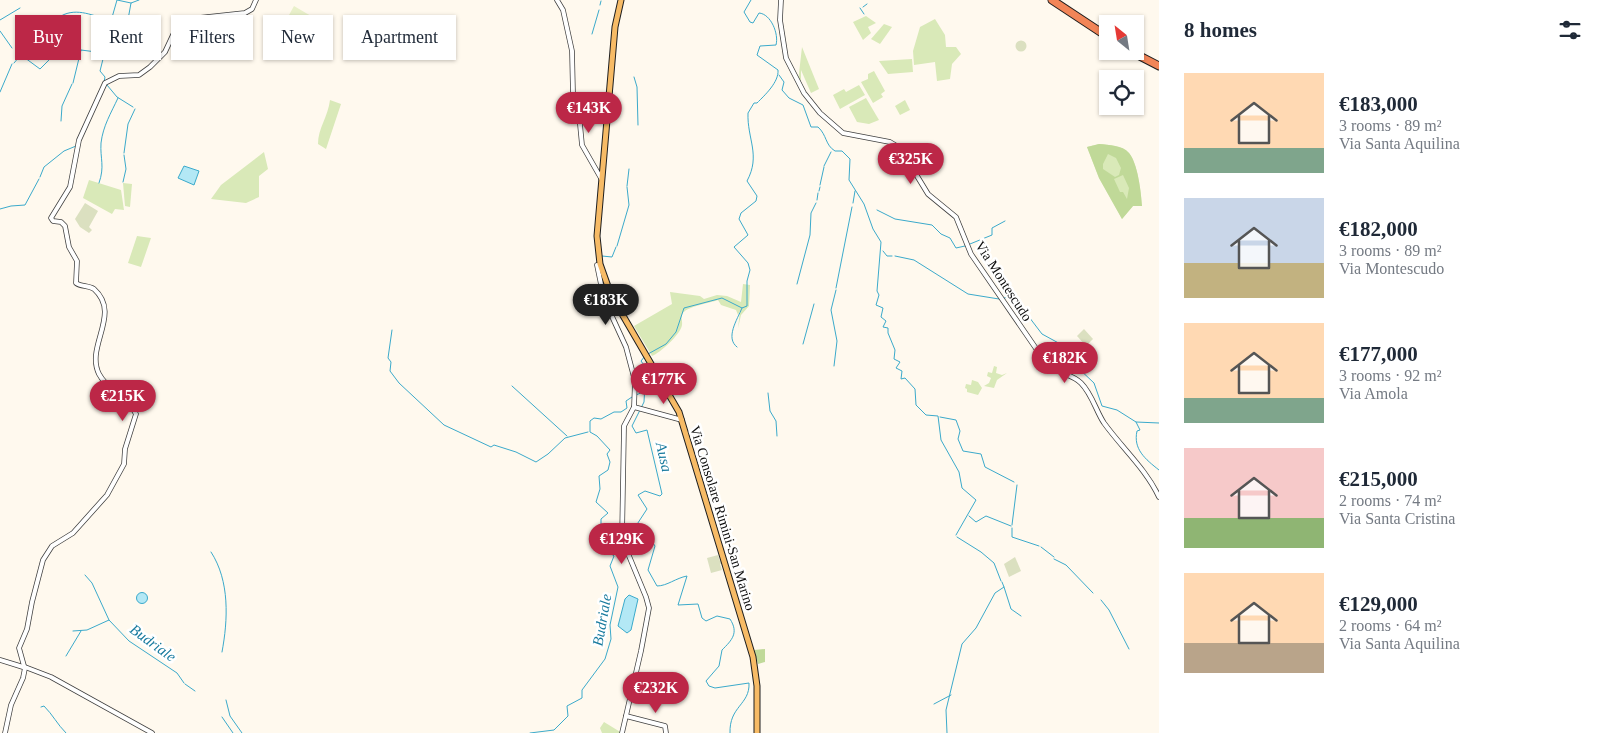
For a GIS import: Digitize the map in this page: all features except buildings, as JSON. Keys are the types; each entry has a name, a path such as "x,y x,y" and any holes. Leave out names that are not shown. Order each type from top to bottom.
{"highway":[{"path":"1052,0 1099,30"},
{"path":"1057,0 1099,30"},
{"path":"1144,56 1159,65"},
{"path":"1144,58 1159,65"}],"main road":[{"name":"Via Consolare Rimini-San Marino","path":"622,0 616,27 599,172 603,181 598,253 599,265 610,293 674,396 684,421 753,650 759,683 758,733"},
{"name":"Via Consolare Rimini-San Marino","path":"622,0 617,27 603,181 599,237 601,264 613,294 672,397 682,420 753,657 758,686 758,733"}],"street":[{"path":"5,733 11,705 24,668 19,648 27,629 32,602 44,560 52,546 73,533 107,495 124,464 125,449 136,414 99,374 97,346 105,322 104,306 93,289 76,283 77,261 69,247 65,226 61,222 53,221 51,218 70,187 79,140 105,83 119,76 139,75 150,67 164,52 180,20 245,13 252,9 256,0"},
{"path":"557,0 562,10 572,51 574,94 579,114 582,145 599,172"},
{"name":"Via Montescudo","path":"781,0 780,20 786,58 796,82 814,106 843,133 892,142 898,146 928,194 956,217 971,254 1046,363 1084,386 1103,421 1144,471 1159,496"},
{"path":"599,265 604,299 627,350 635,381 634,408 624,426 622,539 646,597 649,611 622,733"},
{"path":"634,408 682,420"},
{"path":"0,660 51,677 152,733"},
{"path":"626,716 664,726 666,733"}],"green space":[{"path":"294,6 309,15 289,15"},
{"path":"866,16 876,23 868,27 871,33 863,40 853,22"},
{"path":"935,19 945,35 946,47 956,47 961,54 952,64 950,79 937,81 935,62 914,65 913,51 920,27"},
{"path":"884,24 892,27 880,44 871,39"},
{"path":"1021,40 1027,46 1021,52 1015,46"},
{"path":"802,47 819,89 811,93 801,70 801,86 798,82"},
{"path":"912,59 913,72 888,74 879,61"},
{"path":"874,71 885,91 881,94 883,97 873,103 861,82 868,79 868,74"},
{"path":"859,85 865,95 840,109 833,95 844,89 846,92"},
{"path":"866,98 879,120 869,124 857,122 849,107"},
{"path":"330,100 341,104 326,149 318,144 318,138"},
{"path":"905,100 910,110 900,115 895,106"},
{"path":"1099,144 1123,148 1129,153 1135,164 1142,206 1133,206 1122,219 1099,178 1087,147"},
{"path":"1099,144 1111,145 1123,148 1129,153 1137,171 1142,206 1133,206 1122,219 1099,178 1087,147","holes":["1108,154 1116,158 1121,168 1119,175 1115,177 1103,169 1103,164","1123,175 1129,188 1127,199 1123,192 1120,192 1114,179"]},
{"path":"264,152 268,169 259,176 259,197 246,203 211,199 221,185"},
{"path":"89,180 121,190 124,210 115,209 112,214 83,198"},
{"path":"123,183 132,184 130,207 125,206"},
{"path":"85,203 98,211 89,227 92,230 89,233 80,227 75,219"},
{"path":"137,236 151,238 141,267 128,263"},
{"path":"743,284 750,285 749,306 741,315 738,328 740,311 738,315 736,310 721,305 718,300 696,306 687,309 683,313 681,329 665,347 652,356 634,326 672,304 670,292 700,296 704,299 717,295 727,296 741,302"},
{"path":"1084,329 1093,339 1086,346 1077,336"},
{"path":"994,366 997,367 996,373 1002,375 1007,373 997,380 994,388 984,386 989,383 991,378 987,376 988,372 992,373"},
{"path":"972,380 978,382 982,388 978,395 967,392 965,388 966,384 971,385"},
{"path":"718,555 720,561 723,560 724,563 720,564 722,570 711,573 707,558"},
{"path":"1015,557 1021,571 1009,577 1004,564"},
{"path":"765,649 765,662 758,664 754,650"},
{"path":"604,722 622,733 602,733 600,728"}],"water":[{"path":"184,166 199,171 194,185 178,178"},
{"path":"140,593 144,593 147,598 146,602 140,603 137,600 137,596"},
{"path":"629,595 638,599 631,630 627,633 618,626 625,599"}],"waterway":[{"path":"63,15 79,12 111,21 117,0 131,3"},
{"path":"104,82 105,77 100,71 104,55 127,25 131,3 139,0"},
{"name":"Ausa","path":"648,354 666,344 676,332 684,308 722,298 742,308 747,306 747,281 750,270 748,263 734,247 748,235 739,219 741,213 756,201 757,196 747,181 753,163 748,113 754,103 757,103 771,88 778,75 778,70 757,55 760,46 776,45 777,41 773,25 763,14 759,13 753,23 750,22 744,12 751,0"},
{"path":"600,5 601,1"},
{"path":"863,7 867,4"},
{"path":"0,20 20,8"},
{"path":"860,8 864,14"},
{"path":"592,34 599,10"},
{"path":"0,31 12,48"},
{"path":"73,83 81,50 91,51"},
{"path":"28,60 40,69 49,60"},
{"path":"0,92 12,64"},
{"path":"779,75 784,82 782,90 789,98 803,105 811,127 818,127 832,149 842,151 850,159 849,180 864,204 873,229 881,242 877,291 879,295 876,305 883,308 881,317 886,321 883,327 888,328 888,333 895,350 894,359 900,362 896,368 902,371 901,379 905,378 915,389 916,405 926,415 938,416 941,440 959,472 962,488 976,500 956,535"},
{"path":"634,77 637,87 638,125"},
{"path":"61,121 62,106 72,84"},
{"path":"107,85 117,97 133,107"},
{"path":"99,183 102,172 102,137 118,98"},
{"path":"124,153 128,124 135,109"},
{"path":"40,177 44,167 64,151 76,146"},
{"path":"824,166 831,152"},
{"path":"123,182 126,169 124,155"},
{"path":"820,185 824,167"},
{"path":"627,186 629,169"},
{"path":"0,209 25,205 39,179"},
{"path":"617,246 629,205 627,187"},
{"path":"819,191 820,187"},
{"path":"853,203 855,191"},
{"path":"817,200 818,193"},
{"path":"797,284 810,235 811,213 816,203"},
{"path":"836,288 852,207"},
{"path":"877,210 895,219 932,225 941,234 950,238 956,248 965,246"},
{"path":"970,244 992,235 992,228 1005,221"},
{"path":"602,256 612,257 616,247"},
{"path":"883,251 887,256 892,256"},
{"path":"895,256 914,260 968,294 999,299"},
{"path":"834,366 837,341 831,310 836,290"},
{"path":"1004,298 1013,296 1042,334 1064,346 1074,365"},
{"path":"803,344 814,304"},
{"path":"737,347 732,339 732,334 742,308"},
{"path":"392,330 388,358 391,362 390,371 399,383 444,425 491,447 494,445 516,452 536,462 565,438 588,432"},
{"name":"Ausa","path":"645,356 641,361 651,375 645,384 644,402 632,426 636,433 647,430 662,494 660,496 645,491 638,495 647,509 630,535 631,539 651,540 655,546 648,570 657,586 687,576 678,605 698,604 702,618 706,621 717,616 730,619 733,624 733,636 722,650 719,666 706,681 709,686 715,688 749,683 746,696 733,717 730,733"},
{"path":"1076,366 1094,383 1102,406 1117,410 1136,422 1159,423"},
{"path":"512,386 567,436"},
{"name":"Budriale","path":"636,395 643,392"},
{"path":"768,393 770,411 776,421 777,436"},
{"name":"Budriale","path":"530,733 554,730 568,716 567,706 582,698 582,690 605,659 611,639 610,625 618,587 610,566 614,556 608,551 608,540 612,535 601,528 601,519 608,513 596,502 600,489 599,476 608,470 610,462 607,454 610,450 597,436 590,432 590,421 594,418 601,419 614,412 621,412 627,408 626,401 632,397"},
{"path":"940,417 956,420 960,431 958,439 963,451 981,454 985,467 1014,482"},
{"path":"1136,422 1140,430 1137,431 1136,437 1141,453 1159,470"},
{"path":"1012,525 1017,485"},
{"path":"969,516 976,522 986,516 1011,526"},
{"path":"1012,528 1012,537 1039,546"},
{"path":"957,537 981,552 994,563 1001,581"},
{"path":"1041,547 1054,557"},
{"name":"Budriale","path":"211,552 222,575 226,601 222,652"},
{"path":"1054,559 1066,565 1093,593"},
{"name":"Budriale","path":"85,575 92,583 109,620"},
{"path":"947,733 946,710 962,644 976,628 995,593 1004,587 1002,582"},
{"path":"1004,587 1011,609 1021,616"},
{"path":"1101,600 1109,610 1129,649"},
{"name":"Budriale","path":"73,631 87,630 109,620 129,641 177,673 184,683"},
{"name":"Budriale","path":"66,656 81,631"},
{"name":"Budriale","path":"185,684 195,691"},
{"path":"934,704 951,695"},
{"name":"Budriale","path":"226,700 230,716 242,733"},
{"path":"41,707 44,706 66,733"},
{"name":"Budriale","path":"222,717 233,733"}]}
